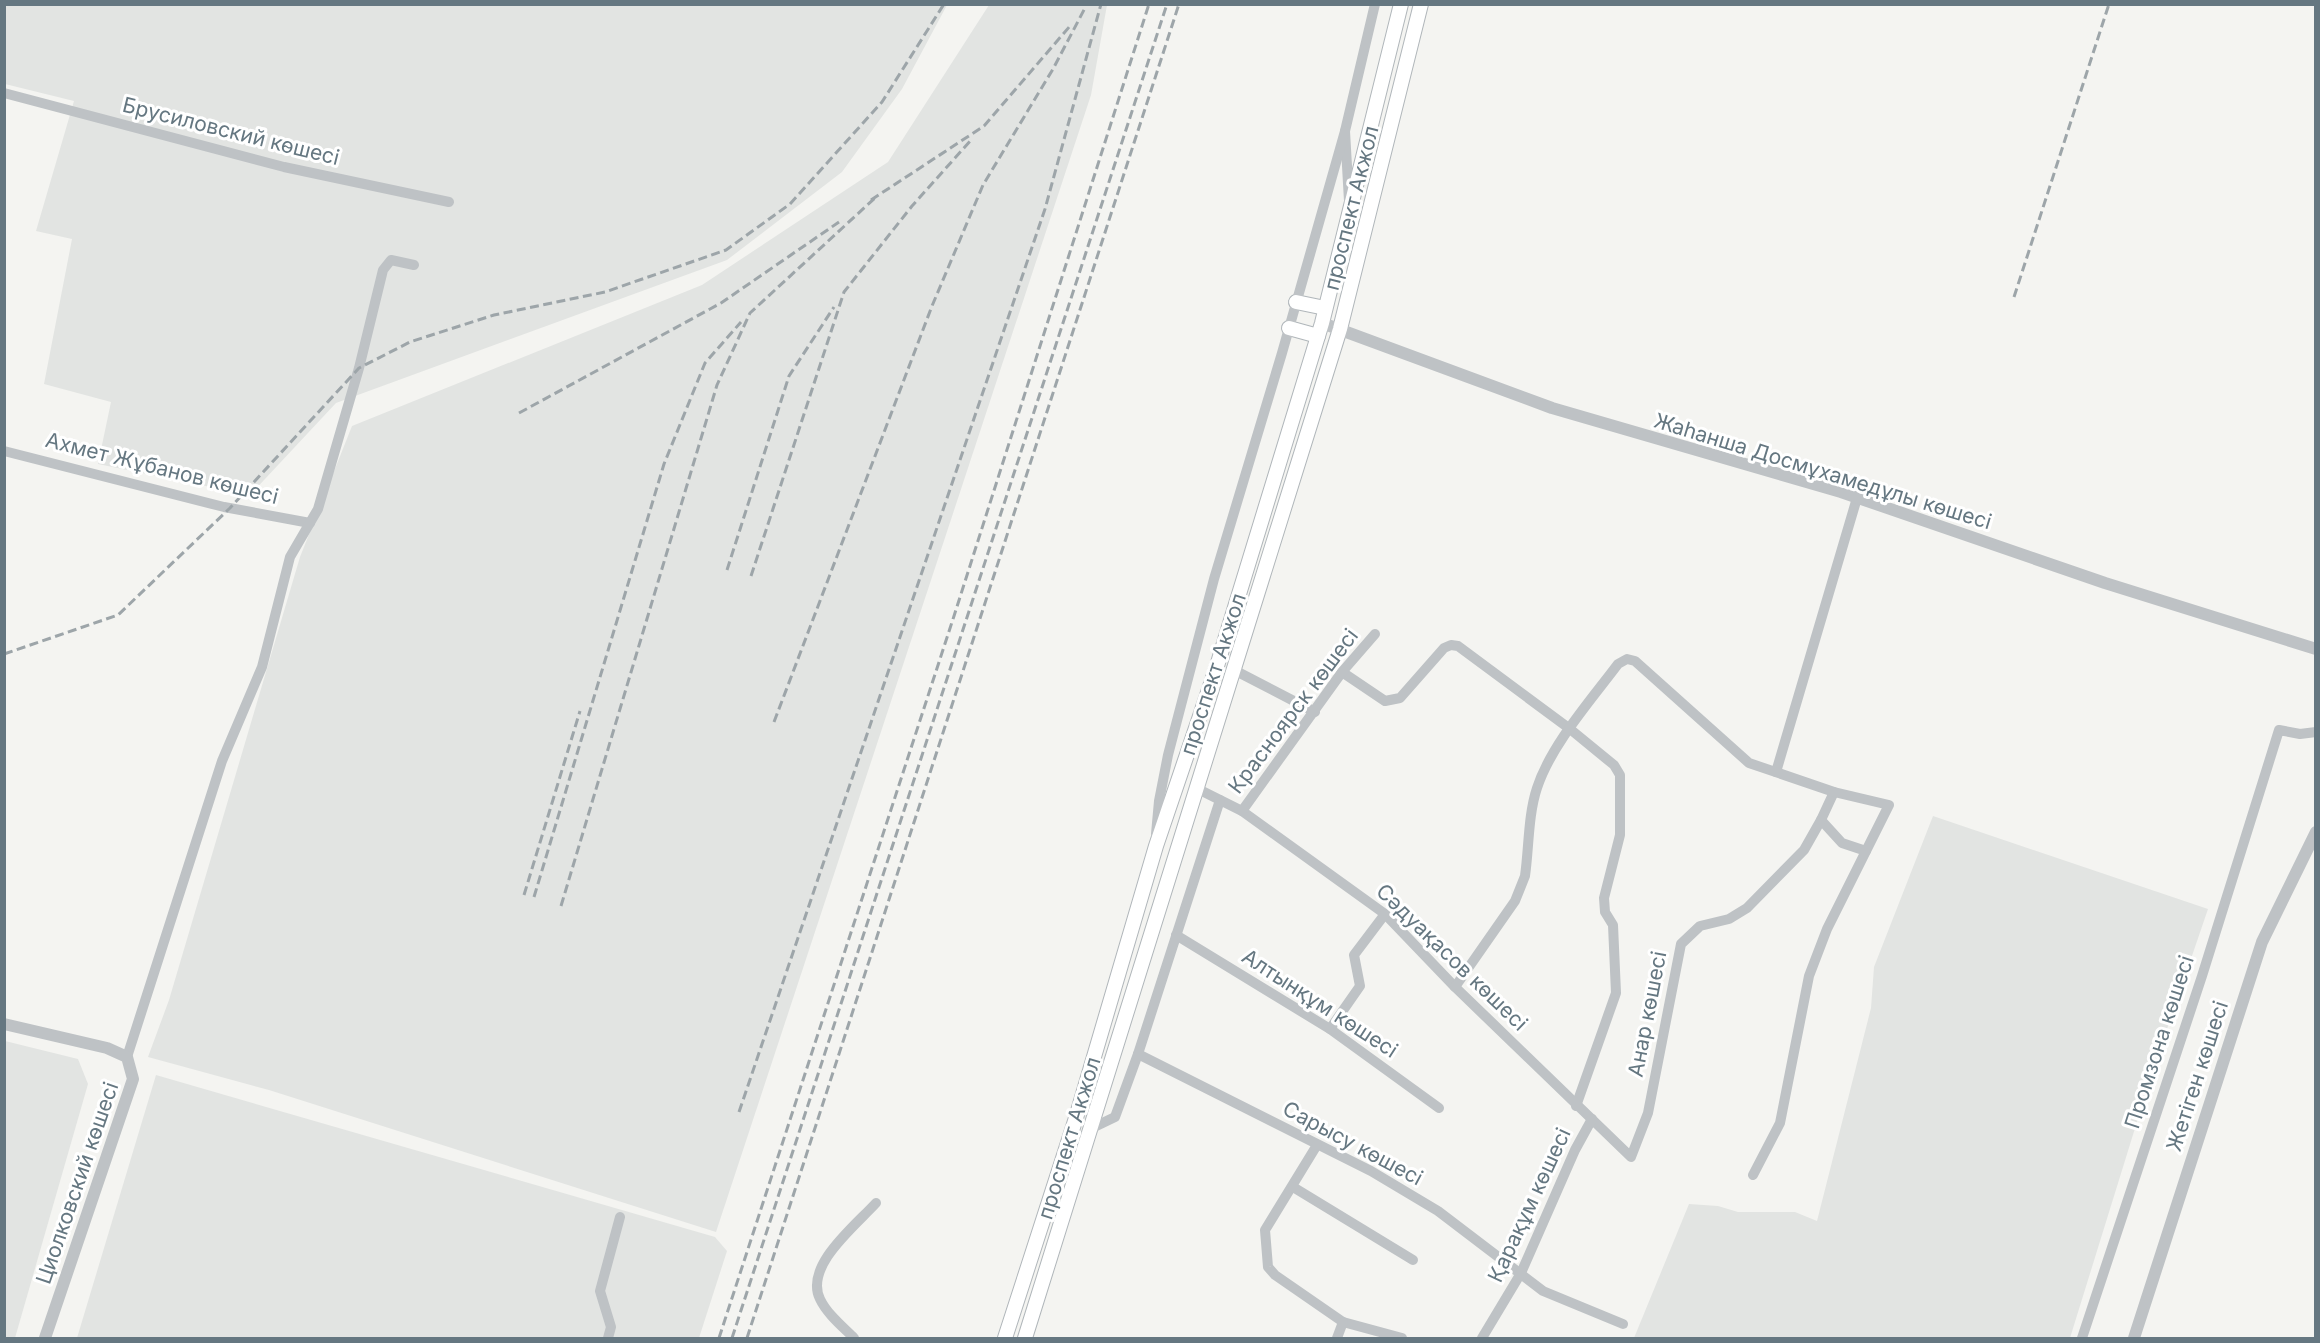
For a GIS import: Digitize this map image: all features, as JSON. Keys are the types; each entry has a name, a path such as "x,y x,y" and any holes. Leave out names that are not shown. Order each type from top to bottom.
{"main road":[{"name":"проспект Акжол","path":"1005,1338 1076,1118 1156,846 1217,666 1322,323 1401,4"},
{"name":"проспект Акжол","path":"1025,1338 1340,329 1421,4"},
{"path":"1296,302 1325,308"},
{"path":"1289,328 1317,336"}],"street":[{"path":"1156,846 1162,783 1185,689 1214,579 1289,328 1344,131 1375,4"},
{"name":"Брусиловский көшесі","path":"4,93 284,167 449,202"},
{"path":"1344,131 1350,214"},
{"path":"127,1057 222,761 262,667 290,557 318,509 347,412 383,270 391,260 414,265"},
{"name":"Жаһанша Досмұхамедұлы көшесі","path":"1322,323 1552,408 1857,498 2105,584 2316,649"},
{"name":"Ахмет Жұбанов көшесі","path":"4,451 213,504 310,523"},
{"path":"1776,772 1829,600 1857,498"},
{"name":"Красноярск көшесі","path":"1242,811 1342,672 1375,634"},
{"name":"Анар көшесі","path":"1342,672 1385,701 1393,701 1400,698 1444,648 1451,645 1458,646 1570,729 1614,765 1620,775 1620,835 1604,898 1605,912 1613,926 1616,993 1576,1106"},
{"path":"1455,987 1515,901 1525,876 1536,791 1541,776 1570,729 1618,664 1627,659 1635,661 1749,763 1834,792 1889,804 1827,929 1809,976 1780,1123 1753,1175"},
{"path":"1234,670 1315,712"},
{"name":"Промзона көшесі","path":"2082,1338 2202,976 2279,730 2300,734"},
{"path":"2300,734 2316,732"},
{"path":"2300,734 2316,741"},
{"name":"Сәдуақасов көшесі","path":"1198,789 1242,811 1385,914 1455,987 1631,1157"},
{"name":"Анар көшесі","path":"1631,1157 1648,1113 1681,944 1701,926 1729,919 1747,909 1804,850 1834,792"},
{"path":"1090,1129 1115,1118 1220,800"},
{"path":"1821,820 1842,843 1866,851"},
{"name":"Жетіген көшесі","path":"2134,1338 2262,942 2316,832"},
{"path":"1330,1029 1360,986 1354,955 1385,914"},
{"name":"Алтынқұм көшесі","path":"1176,935 1330,1029 1439,1108"},
{"name":"Циолковский көшесі","path":"4,1024 107,1048 127,1057 133,1078 45,1338"},
{"name":"Сарысу көшесі","path":"1138,1054 1371,1171 1438,1211 1543,1291 1623,1324"},
{"name":"Қарақұм көшесі","path":"1482,1338 1521,1273 1575,1150 1592,1119"},
{"path":"1317,1145 1293,1187 1264,1230 1268,1267 1344,1322 1402,1338"},
{"path":"1293,1187 1413,1260"},
{"path":"854,1338 820,1300 817,1278 827,1257 876,1203"},
{"path":"608,1338 611,1327 600,1291 620,1217"},
{"path":"1337,1338 1344,1322"}],"shaded area":[{"path":"5,5 947,5 902,89 842,172 727,260 336,403 250,495 98,464 111,402 44,384 72,239 36,231 74,101 5,84"},
{"path":"989,5 1107,5 1091,95 716,1232 269,1090 148,1057 169,1000 300,557 352,426 702,285 888,162"},
{"path":"1933,816 2208,909 2154,1067 2070,1338 1634,1338 1689,1204 1718,1206 1738,1212 1795,1212 1817,1221 1871,1008 1874,967"},
{"path":"5,1041 78,1059 88,1084 15,1338 4,1338"},
{"path":"156,1075 715,1237 727,1251 699,1338 77,1338"}],"railway":[{"path":"4,654 118,615 230,508 359,368 410,342 494,315 605,292 726,250 790,204 882,102 944,4"},
{"path":"739,1112 1045,209 1101,4"},
{"path":"719,1338 954,616 1149,4"},
{"path":"732,1338 1167,4"},
{"path":"747,1338 1179,4"},
{"path":"2014,297 2109,4"},
{"path":"774,722 932,306 983,185 1053,69 1085,8"},
{"path":"871,200 984,126 1070,26"},
{"path":"751,576 844,292 912,206 972,139"},
{"path":"561,906 717,385 750,313 876,197"},
{"path":"519,413 721,303 839,222"},
{"path":"727,570 789,376 834,307"},
{"path":"534,897 664,464 705,363 741,322"},
{"path":"524,895 580,711"}]}
